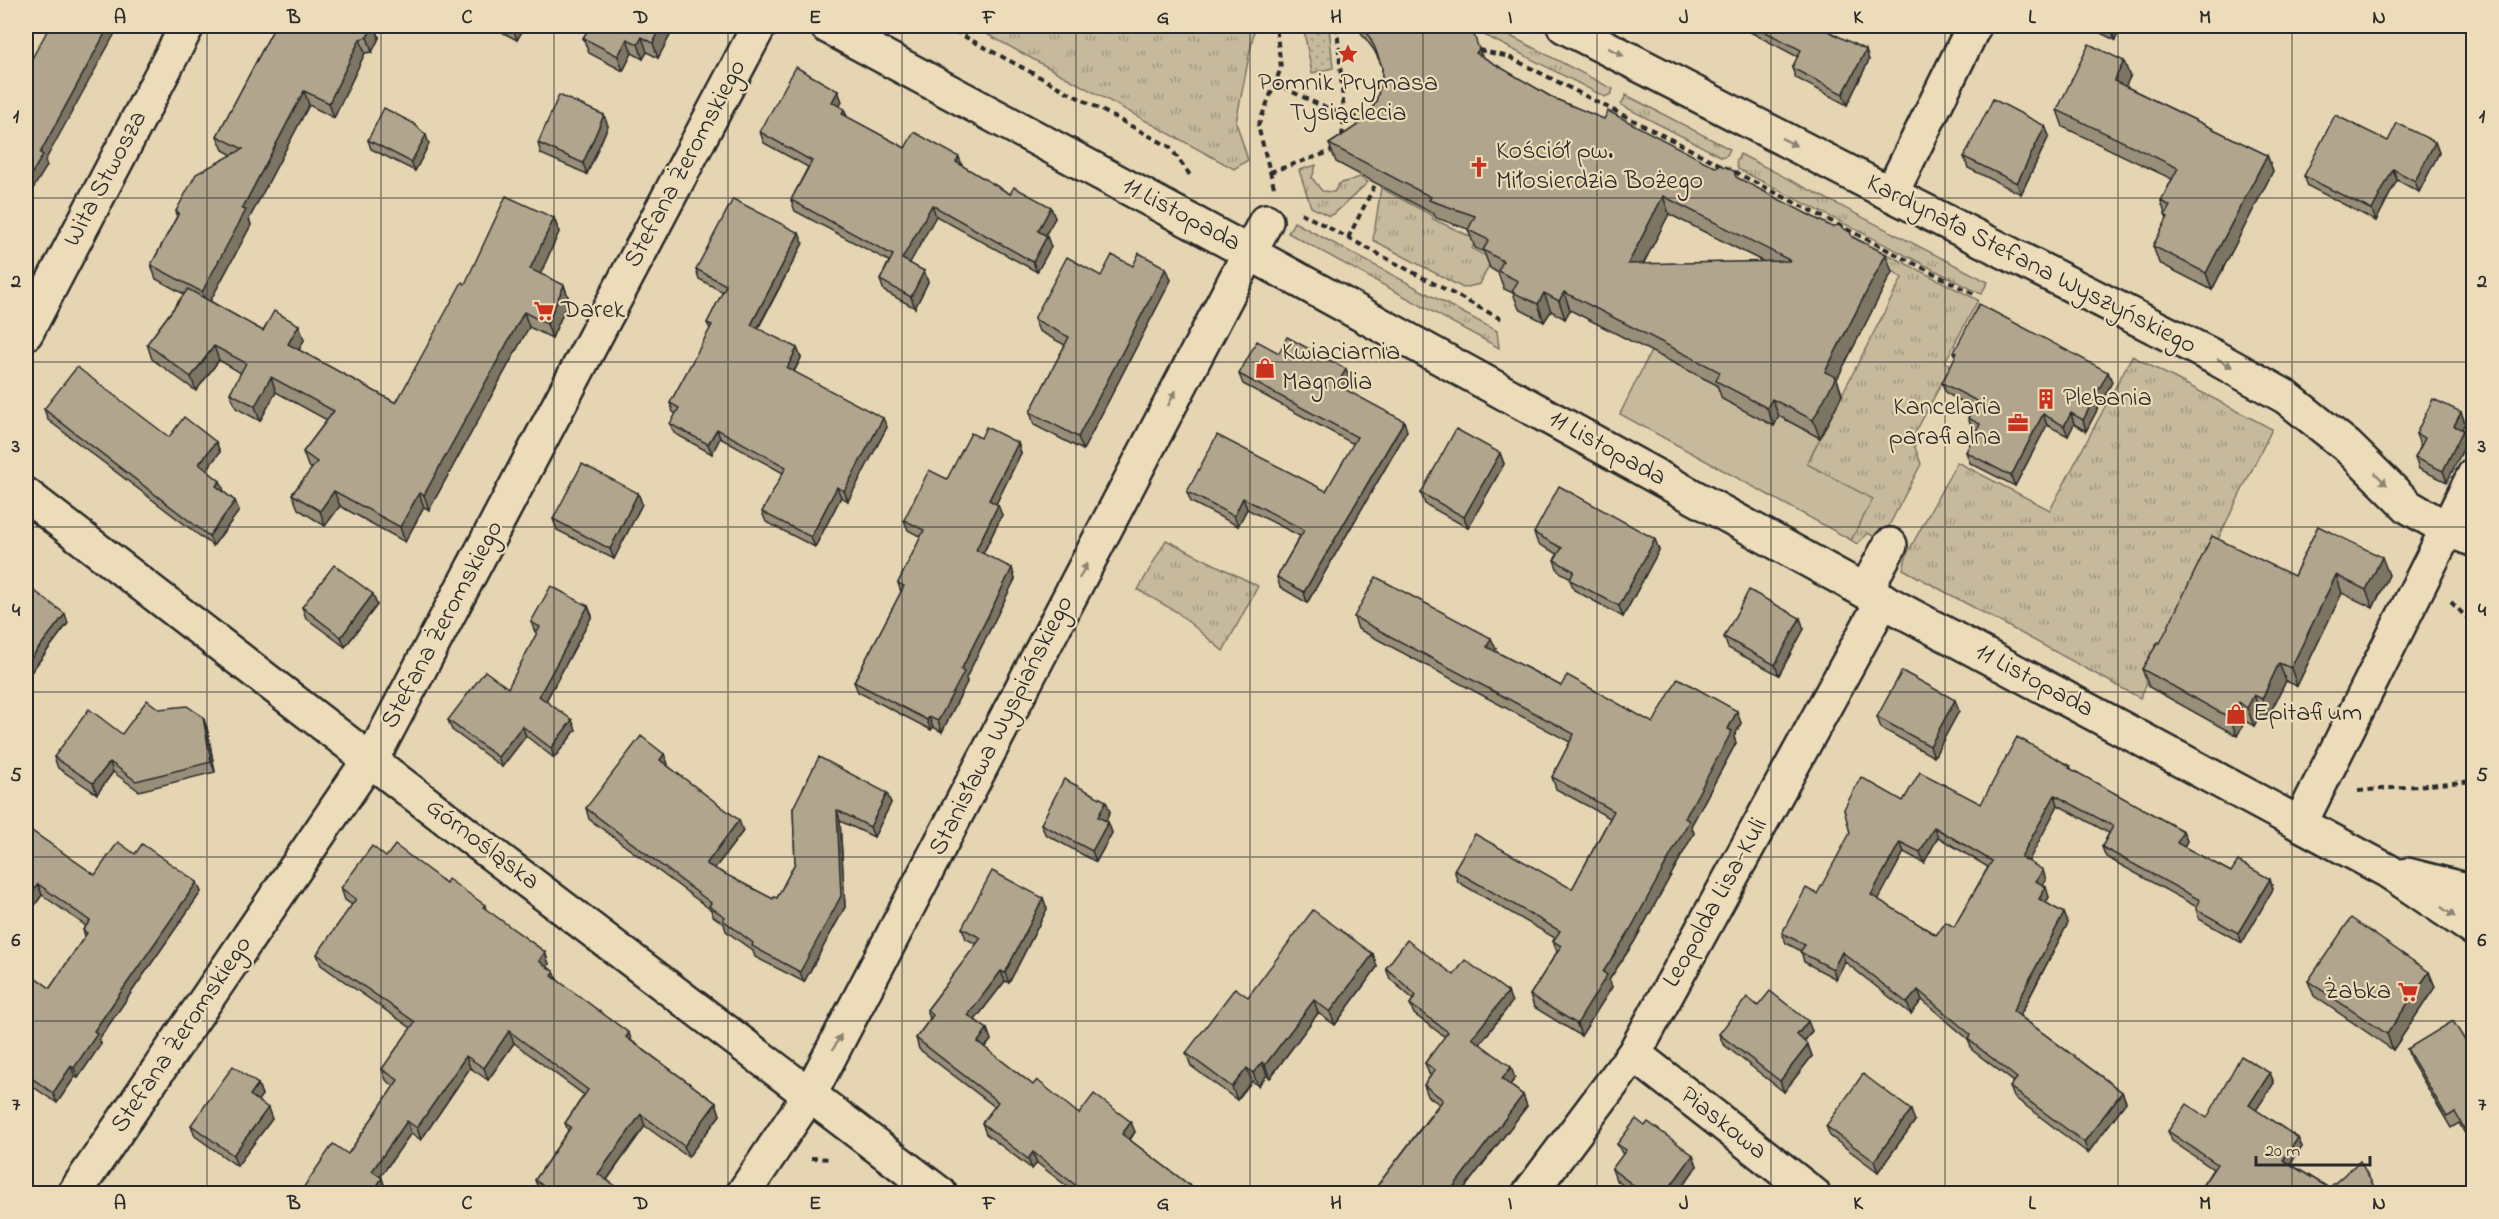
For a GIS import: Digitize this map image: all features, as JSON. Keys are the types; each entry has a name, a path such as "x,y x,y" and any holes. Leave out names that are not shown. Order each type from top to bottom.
{"street":[{"name":"Wita Stwosza","path":"26,333 187,26"},
{"name":"Stefana Żeromskiego","path":"74,1194 370,760 759,26"},
{"name":"11 Listopada","path":"827,26 1248,252 1874,595 2388,871"},
{"name":"Kardynała Stefana Wyszyńskiego","path":"1564,26 2214,357 2286,397 2347,446 2409,507 2460,534"},
{"path":"1891,194 1974,26"},
{"name":"Stanisława Wyspiańskiego","path":"743,1194 810,1094 1271,210"},
{"path":"2300,824 2460,534 2474,475"},
{"name":"Górnośląska","path":"26,495 940,1194"},
{"name":"Leopolda Lisa-Kuli","path":"1529,1194 1634,1054 1874,595 1890,545"},
{"path":"2388,871 2474,892"},
{"path":"2388,871 2474,929"},
{"name":"Piaskowa","path":"1634,1054 1813,1194"}],"path":[{"path":"945,26 1170,147 1197,186"},
{"path":"1276,26 1281,68 1258,126 1270,172 1271,210 1348,238 1501,319"},
{"path":"1270,172 1330,152 1343,138 1344,114 1337,26"},
{"path":"1479,50 1509,57 1976,295"},
{"path":"1274,83 1328,109 1371,122"},
{"path":"1348,238 1376,183"},
{"path":"2446,597 2474,625"},
{"path":"2357,791 2474,781"}],"green space":[{"path":"972,26 1255,26 1236,122 1248,160 1234,169"},
{"path":"1303,26 1329,26 1333,68 1312,73"},
{"path":"1467,26 1491,26 1613,89 1611,94 1605,97"},
{"path":"1626,95 1730,149 1727,155 1722,157 1621,105"},
{"path":"1740,154 1988,282 1981,294 1738,169 1736,163"},
{"path":"1316,165 1312,178 1322,191 1334,192 1339,184 1360,177 1368,182 1329,216 1311,207 1299,170"},
{"path":"1381,188 1433,216 1433,219 1476,239 1472,249 1492,259 1480,284 1463,288 1373,240"},
{"path":"1294,222 1497,331 1499,348 1288,233"},
{"path":"1847,234 1978,300 1945,362 1951,365 1912,439 1921,464 1881,541 1868,533 1857,544 1851,540 1872,500 1806,464 1902,278"},
{"path":"1651,351 1727,390 1723,399 1773,425 1779,416 1820,438 1807,464 1873,499 1851,540 1620,414"},
{"path":"2132,356 2272,429 2140,698 1903,569 1907,554 1957,462 2050,510"},
{"path":"1166,540 1258,586 1223,651 1177,612 1138,590"}],"building":[{"path":"50,26 109,26 40,153 43,155 26,183 26,69"},
{"path":"275,26 373,26 367,37 360,39 329,103 304,91 242,209 246,210 202,292 151,265 179,213 176,211 196,174 243,149 217,136"},
{"path":"590,26 662,26 653,43 642,37 638,44 627,39 618,56 583,38"},
{"path":"1362,26 1471,26 1479,49 1476,53 1553,98 1604,119 1608,111 1715,167 1721,165 1734,171 1736,177 1832,227 1838,225 1850,232 1852,237 1886,254 1825,372 1836,377 1813,420 1772,399 1767,408 1716,381 1720,372 1564,292 1559,301 1544,293 1538,304 1512,292 1518,281 1498,271 1503,261 1483,250 1489,240 1468,230 1475,216 1429,200 1431,197 1329,144 1358,125 1376,102 1382,80 1382,67 1367,32","holes":["1663,196 1791,261 1628,264"]},
{"path":"1754,26 1818,26 1866,50 1843,94 1792,68 1801,50"},
{"path":"2089,44 2124,61 2114,81 2267,155 2206,273 2153,246 2168,217 2165,215 2170,206 2161,201 2178,168 2057,110"},
{"path":"796,67 838,91 832,102 844,109 842,114 905,148 914,132 959,157 956,162 1010,194 1014,187 1051,207 1038,231 1047,236 1033,262 932,205 902,259 924,271 911,297 880,280 893,255 791,200 812,161 760,132"},
{"path":"559,95 604,115 583,163 538,143"},
{"path":"1993,99 2045,126 2017,183 1964,157"},
{"path":"384,108 413,123 426,135 411,162 368,140"},
{"path":"2335,115 2388,141 2397,123 2435,142 2415,181 2393,169 2372,210 2304,176"},
{"path":"506,196 554,218 530,269 564,285 547,324 524,312 424,495 419,493 400,527 334,491 320,511 292,494 317,462 303,452 334,411 271,377 255,406 230,393 246,363 214,346 191,377 147,344 188,289 263,331 274,311 299,325 288,344 396,403 462,282 465,284"},
{"path":"733,199 799,233 751,325 797,348 787,368 883,418 844,491 837,487 811,537 762,512 786,467 717,429 708,444 670,424 679,408 670,403 712,325 707,323 726,285 696,269"},
{"path":"1139,253 1166,268 1078,437 1030,412 1069,337 1034,319 1067,257 1101,276 1112,255 1133,266"},
{"name":"Plebania","path":"1979,304 2108,372 2083,420 2071,413 2064,426 2043,414 2011,476 1966,452 1980,424 1968,418 1977,401 1942,383 1957,353 1954,352"},
{"path":"1287,337 1346,369 1337,385 1404,421 1304,592 1277,577 1304,530 1243,498 1234,516 1187,492 1217,435 1326,491 1357,437 1239,374 1257,341 1279,353"},
{"path":"77,367 169,437 184,417 216,442 199,464 220,481 216,486 235,501 209,536 44,409"},
{"path":"2433,399 2461,412 2454,426 2463,430 2443,471 2415,458 2425,438 2416,434"},
{"path":"986,427 1018,443 989,500 998,505 976,550 1012,568 961,670 964,672 938,721 929,717 927,720 854,682 904,586 898,583 924,530 904,520 929,470 947,479 971,433 981,438"},
{"path":"1456,429 1500,453 1464,517 1421,493"},
{"path":"582,464 638,493 610,549 553,519"},
{"path":"1559,486 1655,539 1619,606 1570,580 1574,571 1554,560 1562,548 1534,533"},
{"path":"2318,526 2382,557 2366,590 2336,575 2291,668 2279,663 2262,699 2254,695 2247,708 2239,702 2230,718 2142,669 2158,642 2160,643 2212,536 2294,576"},
{"path":"334,565 373,594 341,637 302,607"},
{"path":"1376,577 1491,638 1487,647 1561,686 1567,675 1653,723 1678,678 1737,711 1728,729 1732,731 1685,818 1689,821 1630,930 1603,972 1607,975 1577,1024 1530,995 1561,946 1553,941 1560,931 1454,870 1475,834 1572,889 1614,811 1552,777 1574,734 1354,617"},
{"path":"551,586 588,606 539,696 572,720 551,748 522,726 498,757 448,720 485,671 508,688 540,627 531,622"},
{"path":"32,589 65,614 28,662 26,660 26,597"},
{"path":"1749,590 1800,618 1775,665 1724,637"},
{"path":"1902,671 1955,700 1930,746 1877,717"},
{"path":"147,700 159,709 187,706 203,717 211,762 136,781 110,762 93,783 54,757 89,709 122,734"},
{"path":"641,736 664,754 660,760 739,820 706,864 773,899 777,898 795,863 793,808 819,757 887,793 870,827 837,810 841,896 800,972 752,946 753,943 723,920 725,917 709,906 711,903 586,808"},
{"path":"2017,737 2183,831 2177,843 2231,872 2238,861 2270,879 2238,933 2196,909 2200,900 2102,847 2113,826 2055,795 2021,857 2043,870 2036,881 2046,887 2039,899 2064,913 2013,1011 2122,1092 2084,1142 2010,1087 2017,1078 1968,1039 1971,1035 1918,990 1907,1003 1842,952 1833,969 1800,952 1805,945 1782,933 1806,888 1817,894 1850,833 1844,809 1861,777 1903,801 1920,772 1981,804","holes":["1934,827 1992,861 1954,927 1946,922 1936,935 1871,895 1900,842 1920,852"]},
{"path":"1064,779 1106,801 1098,817 1108,822 1092,851 1041,824"},
{"path":"26,827 95,875 118,842 135,854 142,844 197,882 94,1031 97,1034 74,1068 71,1066 53,1093 26,1074 26,971 50,988 87,933 83,930 90,921 38,884 26,902"},
{"path":"395,845 446,883 448,879 485,905 483,907 545,952 539,961 554,972 552,976 629,1033 626,1037 716,1103 684,1146 641,1114 598,1174 627,1194 555,1194 535,1180 571,1127 565,1123 588,1090 509,1031 484,1068 466,1056 417,1128 407,1121 372,1171 382,1178 372,1194 299,1194 333,1144 348,1154 398,1080 382,1069 415,1022 317,954 356,899 341,888 372,846 386,857"},
{"path":"992,871 1043,898 1005,973 1001,971 968,1015 987,1029 978,1042 1033,1085 1037,1080 1079,1114 1094,1094 1131,1122 1122,1134 1201,1194 1087,1194 1033,1152 1028,1159 982,1123 998,1102 916,1038 933,1015 927,1010 981,938 962,928"},
{"path":"1313,910 1373,954 1330,1012 1314,1000 1265,1065 1262,1062 1253,1073 1247,1068 1232,1087 1186,1053 1235,988 1248,997"},
{"path":"2351,918 2429,972 2387,1034 2308,981"},
{"path":"1407,940 1454,975 1465,960 1508,992 1472,1038 1511,1067 1502,1079 1523,1095 1448,1194 1371,1194 1443,1100 1424,1085 1435,1070 1425,1063 1448,1032 1410,1004 1416,995 1386,968"},
{"path":"1770,991 1808,1021 1797,1035 1808,1045 1780,1081 1719,1034 1747,997 1758,1006"},
{"path":"2453,1021 2474,1055 2474,1146 2455,1112 2447,1117 2407,1049"},
{"path":"2241,1056 2270,1073 2249,1105 2298,1138 2283,1160 2329,1188 2360,1161 2378,1194 2197,1194 2217,1164 2168,1131 2187,1104 2207,1118"},
{"path":"233,1066 258,1084 250,1095 268,1108 233,1155 191,1125"},
{"path":"1863,1074 1911,1110 1874,1161 1826,1126"},
{"path":"1636,1119 1645,1126 1648,1122 1693,1155 1665,1194 1645,1194 1612,1169 1626,1150 1617,1144"},
{"path":"1988,1185 1999,1194 1981,1194"},
{"path":"846,1189 852,1194 842,1194"}],"place":[{"name":"Pomnik Prymasa Tysiąclecia","path":"1348,54"},
{"name":"Kościół pw. Miłosierdzia Bożego","path":"1479,167"},
{"name":"Darek","path":"544,311"},
{"name":"Kwiaciarnia Magnolia","path":"1265,368"},
{"name":"Plebania","path":"2046,399"},
{"name":"Kancelaria parafialna","path":"2018,423"},
{"name":"Epitafium","path":"2236,714"},
{"name":"Żabka","path":"2408,992"}]}
